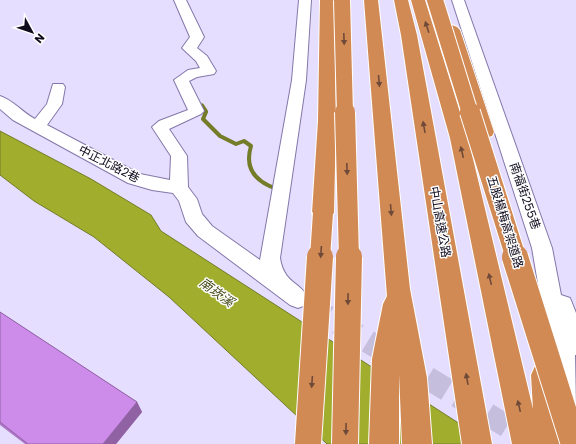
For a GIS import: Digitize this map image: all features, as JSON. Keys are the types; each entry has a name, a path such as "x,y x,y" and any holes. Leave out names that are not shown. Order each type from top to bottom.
{"highway":[{"path":"308,444 323,213 327,121 327,0"},
{"path":"342,0 349,239 345,444"},
{"path":"371,0 398,289 413,378 417,444"},
{"name":"中山高速公路","path":"401,0 409,35 475,431"},
{"path":"418,0 437,59 459,138 527,444"},
{"name":"五股楊梅高架道路","path":"435,0 574,444"},
{"path":"443,0 493,156 547,383 549,444"},
{"path":"384,444 385,359 398,289"}],"street":[{"path":"180,0 197,37 196,41 189,48 202,59 209,71 193,73 181,80 196,111 190,115 170,121 160,127 179,156 179,188 188,198 193,217 205,231 298,299"},
{"path":"283,288 273,277 270,258 299,80 305,0"},
{"name":"南福街255巷","path":"458,0 542,248 559,342 576,396"},
{"path":"37,126 49,116 58,97 58,87"},
{"name":"中正北路2巷","path":"0,101 19,117 134,179 152,184 179,188"},
{"path":"542,248 572,344 576,370"}],"water":[{"name":"南崁溪","path":"0,131 91,179 151,215 161,231 491,444 327,444 169,297 94,237 34,201 0,175"}],"building":[{"path":"0,312 137,402 103,444 28,444 0,422"}],"waterway":[{"path":"202,105 206,111 205,113"},
{"path":"206,112 203,119 220,136 236,144 244,141 251,146 249,161 254,174 263,183 277,189 277,187"}],"tunnel":[{"path":"308,305 536,444"}]}
